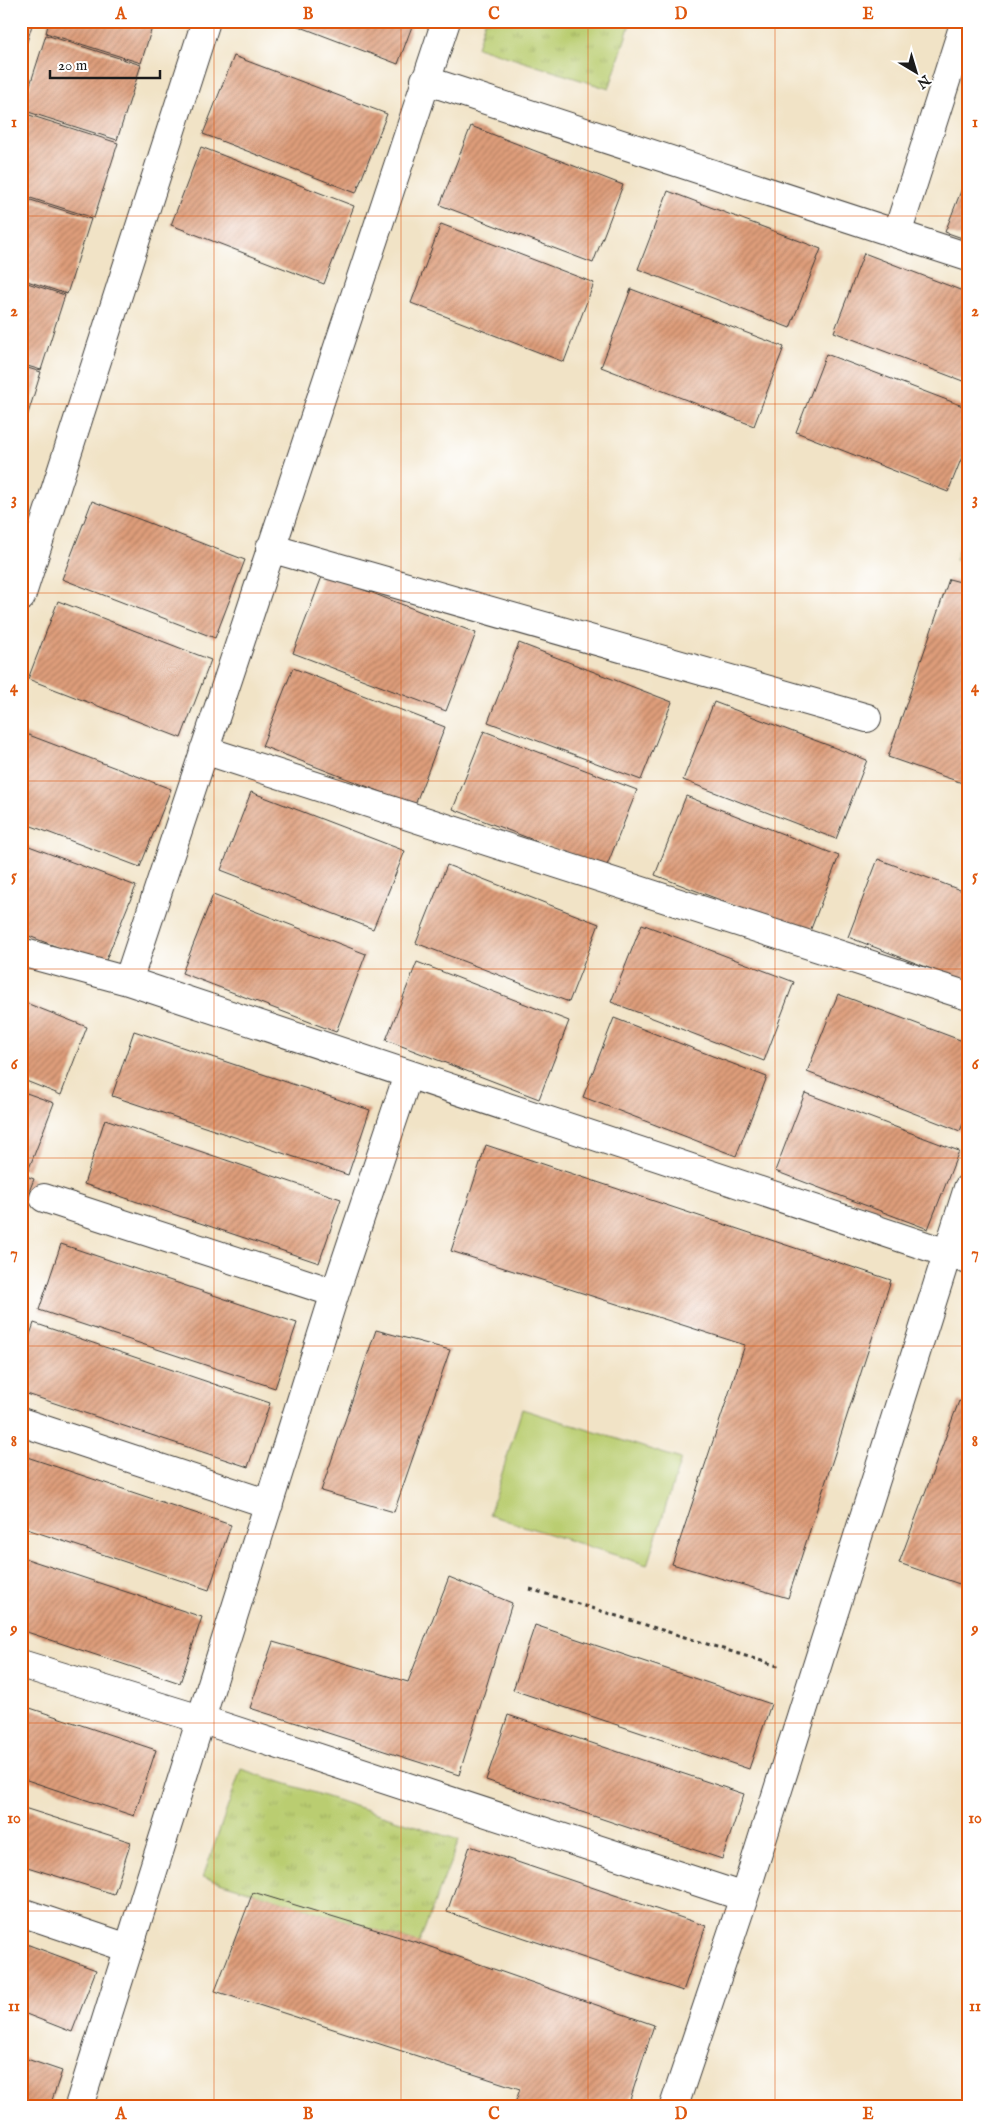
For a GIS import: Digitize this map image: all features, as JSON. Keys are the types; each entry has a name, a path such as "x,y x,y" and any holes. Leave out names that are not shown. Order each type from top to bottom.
{"street":[{"path":"21,597 206,21"},
{"path":"128,981 446,21"},
{"path":"897,234 965,21"},
{"path":"425,80 968,257"},
{"path":"270,548 867,718"},
{"path":"204,750 968,996"},
{"path":"21,952 128,981 957,1257"},
{"path":"79,2106 335,1293 408,1075"},
{"path":"674,2106 744,1898 813,1677 957,1257 968,1188"},
{"path":"44,1198 335,1293"},
{"path":"21,1422 270,1504"},
{"path":"21,1664 200,1720 744,1898"},
{"path":"21,1912 128,1948"}],"path":[{"path":"530,1589 813,1677"}],"green space":[{"path":"485,21 631,21 609,89 477,47"},
{"path":"968,522 968,564 955,560"},
{"path":"522,1409 681,1459 647,1565 489,1515"},
{"path":"241,1769 459,1840 419,1943 203,1877"}],"building":[{"path":"21,21 33,22 22,58 21,58"},
{"path":"49,21 154,21 141,63 46,33"},
{"path":"285,21 414,21 398,64"},
{"path":"46,35 141,65 117,140 22,110"},
{"path":"234,56 387,114 356,193 203,134"},
{"path":"23,113 118,143 94,218 21,195"},
{"path":"471,126 623,185 593,263 440,205"},
{"path":"201,147 354,206 324,284 171,225"},
{"path":"968,173 968,240 945,232"},
{"path":"668,191 821,249 790,328 638,269"},
{"path":"21,197 91,219 67,294 21,279"},
{"path":"441,224 594,283 564,362 411,303"},
{"path":"864,253 968,293 968,383 834,332"},
{"path":"21,281 65,295 41,370 21,364"},
{"path":"631,289 784,347 754,426 601,367"},
{"path":"826,354 968,408 968,442 948,492 796,432"},
{"path":"21,366 41,372 22,433 21,433"},
{"path":"92,501 245,560 215,638 62,579"},
{"path":"323,574 476,633 446,711 293,653"},
{"path":"949,579 968,584 968,785 888,757"},
{"path":"58,601 211,660 181,738 28,679"},
{"path":"519,643 672,702 641,780 488,722"},
{"path":"293,668 445,727 415,805 262,746"},
{"path":"714,702 867,760 836,839 683,780"},
{"path":"484,731 637,790 606,868 453,809"},
{"path":"21,732 171,789 140,867 21,822"},
{"path":"251,792 405,851 373,929 221,870"},
{"path":"686,796 839,856 809,934 655,875"},
{"path":"21,843 136,886 104,965 21,933"},
{"path":"878,859 968,893 968,983 848,937"},
{"path":"447,865 599,924 569,1002 416,943"},
{"path":"213,895 366,954 336,1032 182,973"},
{"path":"642,924 794,982 764,1061 611,1002"},
{"path":"417,962 569,1021 539,1099 386,1040"},
{"path":"838,994 968,1043 968,1112 960,1131 807,1072"},
{"path":"21,1001 87,1027 61,1095 21,1079"},
{"path":"614,1018 767,1077 736,1156 583,1097"},
{"path":"134,1031 370,1110 348,1175 112,1096"},
{"path":"21,1091 54,1103 28,1171 21,1168"},
{"path":"805,1093 959,1151 928,1229 775,1171"},
{"path":"105,1119 341,1199 319,1263 84,1184"},
{"path":"486,1145 891,1280 788,1598 672,1564 745,1345 451,1251"},
{"path":"21,1174 34,1179 21,1212"},
{"path":"61,1244 297,1323 275,1388 39,1310"},
{"path":"34,1323 270,1403 248,1467 21,1392 21,1361"},
{"path":"376,1330 450,1350 394,1512 321,1491"},
{"path":"959,1401 968,1404 968,1587 899,1563"},
{"path":"21,1455 231,1525 209,1590 21,1527"},
{"path":"21,1557 202,1617 180,1683 21,1630"},
{"path":"449,1577 512,1603 459,1775 250,1708 273,1642 408,1682"},
{"path":"535,1625 771,1704 749,1769 513,1690"},
{"path":"21,1705 156,1750 134,1816 21,1778"},
{"path":"508,1715 744,1794 722,1859 486,1780"},
{"path":"21,1807 131,1842 114,1894 21,1865"},
{"path":"470,1846 706,1926 683,1991 447,1912"},
{"path":"253,1892 419,1943 654,2025 628,2106 514,2106 520,2089 215,1991"},
{"path":"21,1942 96,1970 72,2032 21,2012"},
{"path":"21,2057 62,2071 50,2106 21,2106"}]}
